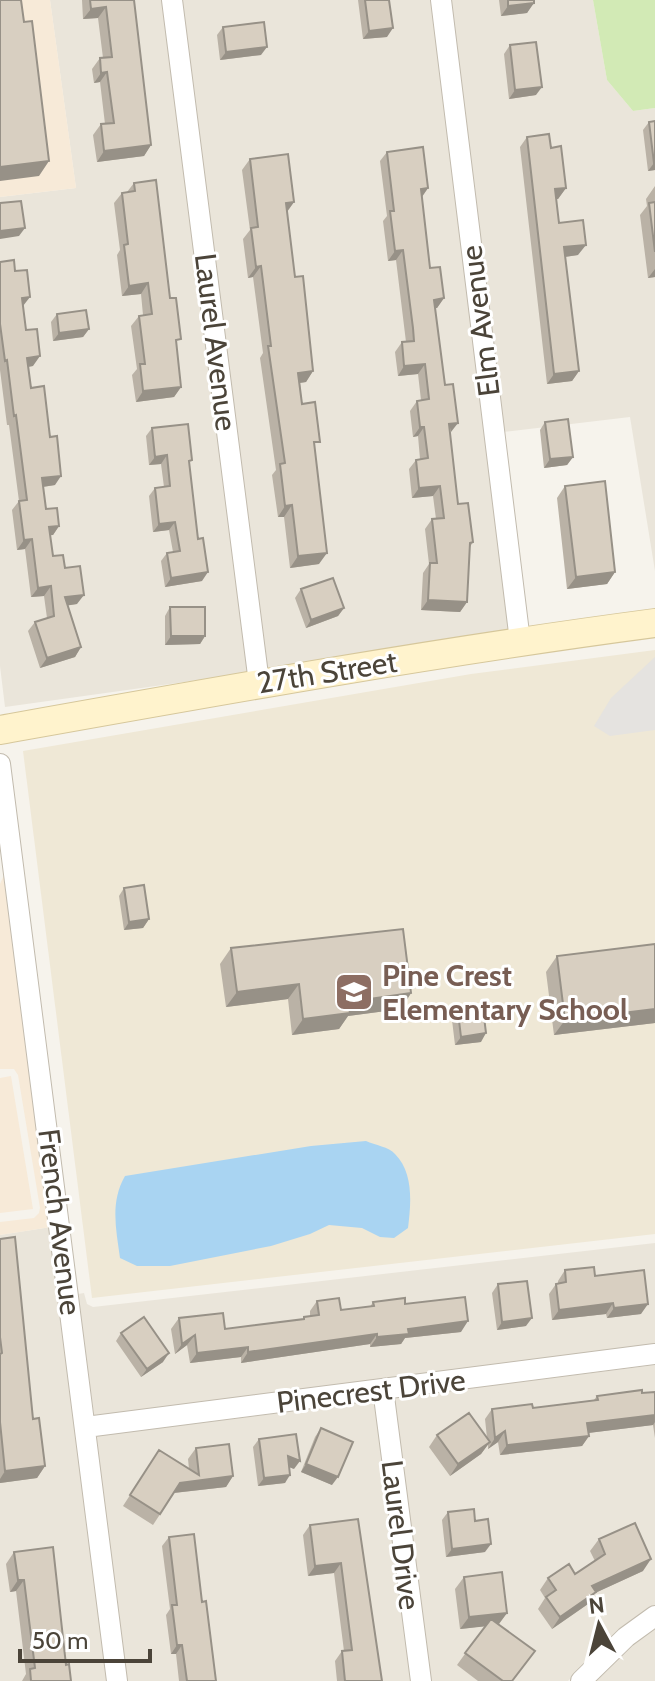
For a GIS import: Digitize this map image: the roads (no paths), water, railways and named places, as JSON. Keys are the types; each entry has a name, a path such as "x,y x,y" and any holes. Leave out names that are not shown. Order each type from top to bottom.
{"main road":[{"name":"27th Street","path":"0,730 259,683 520,641 655,623"}],"street":[{"name":"Laurel Avenue","path":"172,0 259,683"},
{"name":"Elm Avenue","path":"441,0 520,641"},
{"name":"French Avenue","path":"0,764 117,1681"},
{"name":"Pinecrest Drive","path":"86,1427 655,1354"},
{"name":"Laurel Drive","path":"383,1389 421,1681"},
{"path":"581,1681 626,1637 655,1616"}],"water":[{"path":"366,1141 392,1152 401,1162 408,1179 408,1228 394,1238 380,1237 362,1228 329,1225 271,1246 170,1266 137,1266 120,1258 116,1206 125,1176 311,1146"}],"place":[{"name":"Pine Crest Elementary School","path":"354,992"}]}
